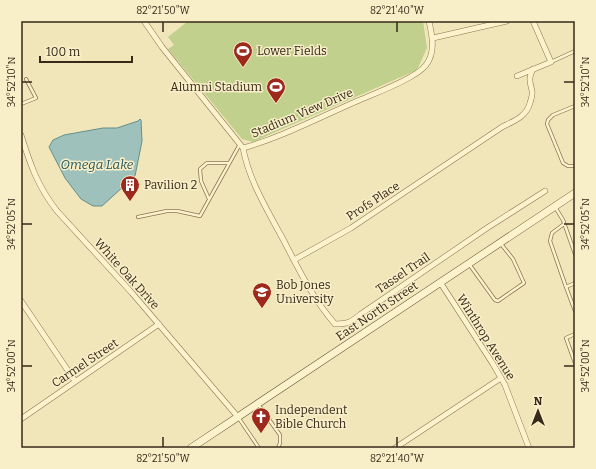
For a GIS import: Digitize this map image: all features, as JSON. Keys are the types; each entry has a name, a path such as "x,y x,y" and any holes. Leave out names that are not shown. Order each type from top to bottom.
{"main road":[{"name":"East North Street","path":"192,448 554,206 575,194"}],"street":[{"name":"Stadium View Drive","path":"144,21 162,47 242,145 259,143 394,84 417,72 426,66 430,59 433,38 429,21"},
{"path":"433,38 507,21"},
{"path":"517,76 551,62 533,21"},
{"name":"Profs Place","path":"294,260 351,228 524,115 531,99 532,93 529,79 533,69"},
{"name":"White Oak Drive","path":"21,135 35,177 47,199 71,228 159,324 238,417"},
{"path":"242,145 257,190 294,260"},
{"name":"Tassel Trail","path":"294,260 306,285 326,314 335,324 346,324 487,228 545,191"},
{"name":"Winthrop Avenue","path":"440,282 505,385 529,448"},
{"path":"21,301 75,381"},
{"name":"Carmel Street","path":"21,419 159,324"},
{"path":"395,448 500,378"}],"lane":[{"path":"551,62 575,51"},
{"path":"21,104 36,98 26,79"},
{"path":"575,106 553,115 548,120 547,124 563,163 568,166 575,166"},
{"path":"138,217 167,211 177,211 200,216 229,163 242,145"},
{"path":"209,199 201,181 200,170 207,163 229,163"},
{"path":"554,206 564,224 575,254"},
{"path":"564,224 552,233 550,241 575,311"},
{"path":"468,264 495,300 498,301 524,283 513,259 500,243"},
{"path":"566,287 575,283"},
{"path":"575,334 566,338 575,363"},
{"path":"258,403 280,435 280,443 278,448"},
{"path":"238,417 259,448"}],"green space":[{"name":"Alumni Stadium","path":"188,21 423,21 427,48 417,70 253,142 242,139 168,49 174,45 168,37"}],"water":[{"name":"Omega Lake","path":"140,119 142,141 135,176 102,206 93,206 81,199 65,178 49,147 53,140 64,135 103,128 117,128"}],"place":[{"name":"Lower Fields","path":"243,68"},
{"name":"Alumni Stadium","path":"276,104"},
{"name":"Pavilion 2","path":"130,202"},
{"name":"Bob Jones University","path":"262,309"},
{"name":"Independent Bible Church","path":"261,434"}]}
